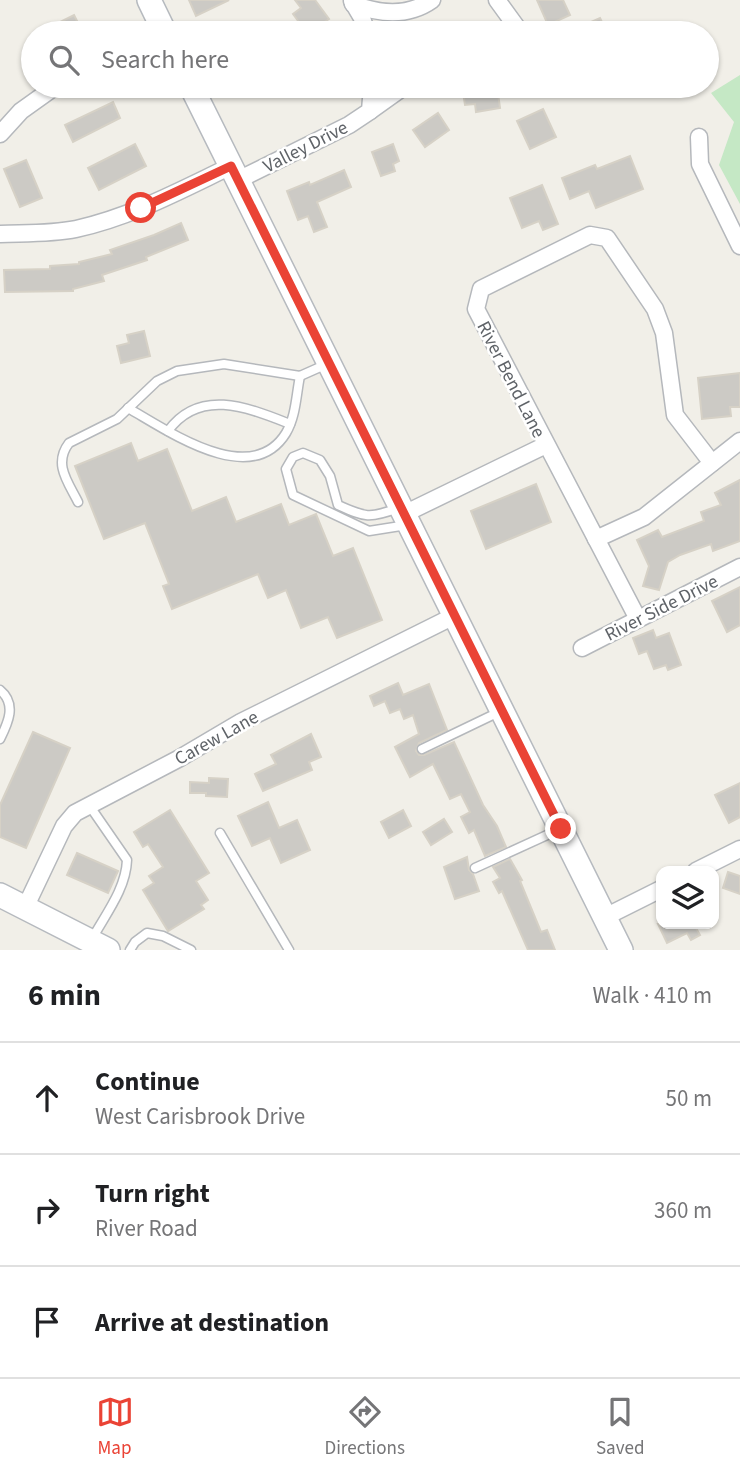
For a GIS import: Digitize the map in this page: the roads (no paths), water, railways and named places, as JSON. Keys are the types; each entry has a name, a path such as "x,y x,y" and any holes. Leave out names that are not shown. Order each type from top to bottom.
{"street":[{"path":"149,0 157,21"},
{"path":"352,2 383,12 401,12 419,8 432,0"},
{"path":"496,0 512,21"},
{"path":"352,2 363,21"},
{"path":"0,134 21,111 39,98"},
{"path":"197,98 621,950"},
{"name":"Valley Drive","path":"370,111 371,98"},
{"name":"Valley Drive","path":"0,234 73,229 107,221 234,173 349,125 388,98"},
{"path":"699,137 699,163 740,246"},
{"name":"River Bend Lane","path":"638,619 476,309 481,289 590,235 607,238 655,309 664,333 675,415 712,463"},
{"path":"596,539 644,517 740,441"},
{"name":"River Bend Lane","path":"404,515 546,444"},
{"name":"River Side Drive","path":"582,648 740,566"},
{"name":"Carew Lane","path":"25,908 64,826 75,813 180,758 241,722 454,616"},
{"path":"706,866 740,849"},
{"path":"605,917 656,892"},
{"path":"0,895 100,946"}],"lane":[{"path":"78,502 62,468 65,449 69,443 117,419 157,381 177,371 224,364 300,376 329,363"},
{"path":"128,408 167,431 229,457 246,457 262,453 285,435 290,424 300,376"},
{"path":"167,431 187,412 220,404 251,409 290,424"},
{"path":"303,453 320,460 330,475 338,505 364,516 404,515 369,531 293,495 286,469 293,457 303,453"},
{"path":"0,690 9,706 10,718 0,738"},
{"path":"422,749 502,711"},
{"path":"89,806 127,860 127,871 100,946"},
{"path":"475,868 561,829"},
{"path":"220,833 289,950"},
{"path":"130,950 135,942 147,933 163,936 191,950"}]}
